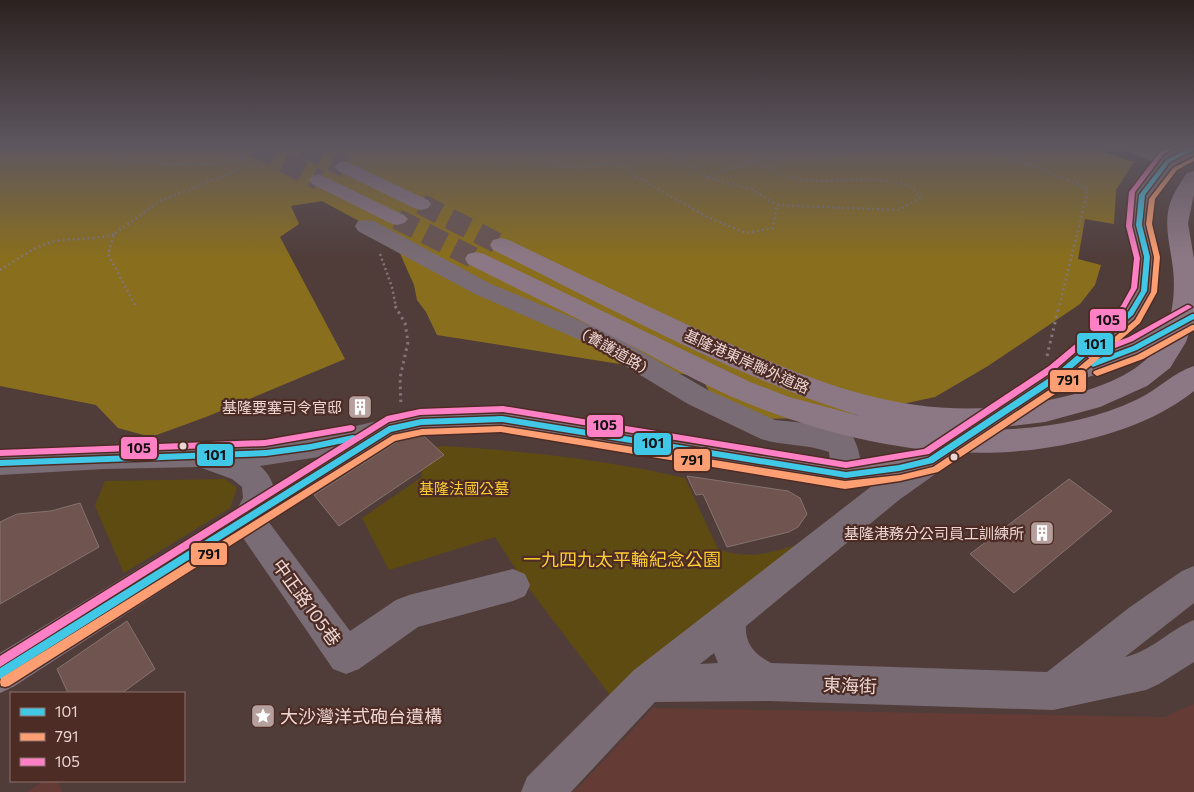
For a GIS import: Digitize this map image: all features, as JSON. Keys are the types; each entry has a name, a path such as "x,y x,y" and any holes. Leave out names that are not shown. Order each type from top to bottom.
{"highway":[{"path":"327,184 397,219"},
{"path":"380,184 421,204"},
{"name":"基隆港東岸聯外道路","path":"501,245 764,371 802,387 868,407 918,417 969,420 1014,416 1093,399 1135,380 1161,361 1174,338 1184,313 1186,274 1176,221 1179,203 1190,184"},
{"name":"基隆港東岸聯外道路","path":"476,259 740,389 802,412 847,424 916,436 990,441 1025,440 1075,432 1130,416 1163,398 1194,376"}],"main road":[{"path":"0,674 396,428 429,422 502,419 846,475 900,468 930,461 1050,369 1131,313 1144,290 1147,257 1139,225 1142,195 1150,184"},
{"path":"1050,369 1135,348 1194,316"}],"street":[{"name":"(養護道路)","path":"366,226 483,289 598,338 698,397 771,431 815,435 843,445 846,475"},
{"path":"1135,348 1194,330"},
{"path":"0,463 104,457 269,454 338,442 396,428"},
{"path":"202,456 242,470 256,482 259,500 248,519"},
{"path":"542,792 647,683 888,491 930,461"},
{"name":"中正路105巷","path":"248,519 346,656 409,612 513,585"},
{"path":"1053,691 1142,619 1194,582"},
{"path":"729,618 726,634 730,650 737,662 751,675 769,682"},
{"name":"東海街","path":"647,683 769,682 1053,691 1146,671 1177,652 1194,638"}],"path":[{"path":"0,270 52,242 102,240 114,234 160,201 203,184"},
{"path":"648,184 705,216 746,233 773,228 777,205"},
{"path":"732,184 754,190 777,205 898,210 920,198 914,188 902,184"},
{"path":"1050,369 1047,358 1088,190 1078,184"},
{"path":"114,234 108,254 135,305"},
{"path":"380,251 392,287 396,309 405,323 408,342 400,378 396,428"}],"shaded area":[{"path":"0,184 1120,184 1116,190 1114,224 1085,219 1078,259 1101,265 1095,285 1080,304 988,366 935,397 837,418 725,419 701,377 437,335 426,312 417,300 414,285 394,240 322,201 291,206 299,224 280,237 345,359 206,417 151,437 118,428 96,405 0,386"},
{"path":"1194,704 1194,792 574,792 653,708 1164,717"},
{"path":"42,782 58,782 62,792 27,792"}],"green space":[{"name":"一九四九太平輪紀念公園","path":"445,446 566,457 626,466 685,478 718,549 730,553 752,555 804,543 613,699 527,586 495,537 389,570 362,518 422,477 422,449"},
{"path":"225,479 237,488 230,508 124,573 95,506 105,481"}],"building":[{"path":"423,435 444,455 339,526 314,495 398,441"},
{"path":"687,476 788,491 800,498 807,514 798,527 789,532 727,547 703,494 696,495"},
{"name":"基隆港務分公司員工訓練所","path":"1069,479 1112,511 1014,593 970,554"},
{"path":"80,503 99,547 0,604 0,522 17,514 51,511"},
{"path":"127,621 155,669 123,692 68,692 57,669"}],"tunnel":[{"path":"421,204 501,245"},
{"path":"397,219 476,259"}],"transit line":[{"name":"105","path":"0,662 387,419 420,412 503,409 846,465 926,452 1052,368 1123,307 1134,288 1137,258 1129,226 1132,192 1138,184"},
{"name":"101","path":"0,674 389,429 421,422 502,419 846,475 899,468 930,461 1058,376 1131,313 1144,291 1147,257 1139,225 1142,195 1150,184"},
{"name":"791","path":"5,682 393,438 422,432 501,429 845,485 900,478 935,470 1064,384 1138,321 1154,292 1157,257 1149,224 1152,199 1164,184"},
{"name":"105","path":"1089,355 1131,339 1189,307"},
{"name":"101","path":"1093,364 1135,348 1194,316"},
{"name":"791","path":"1097,373 1140,357 1194,327"},
{"name":"105","path":"0,453 265,443 351,428"},
{"name":"101","path":"0,463 266,453 310,447 353,438"}],"place":[{"name":"基隆要塞司令官邸","path":"360,407"},
{"name":"基隆港務分公司員工訓練所","path":"1042,533"},
{"name":"大沙灣洋式砲台遺構","path":"263,716"}],"park label":[{"name":"基隆法國公墓","path":"464,488"}]}
